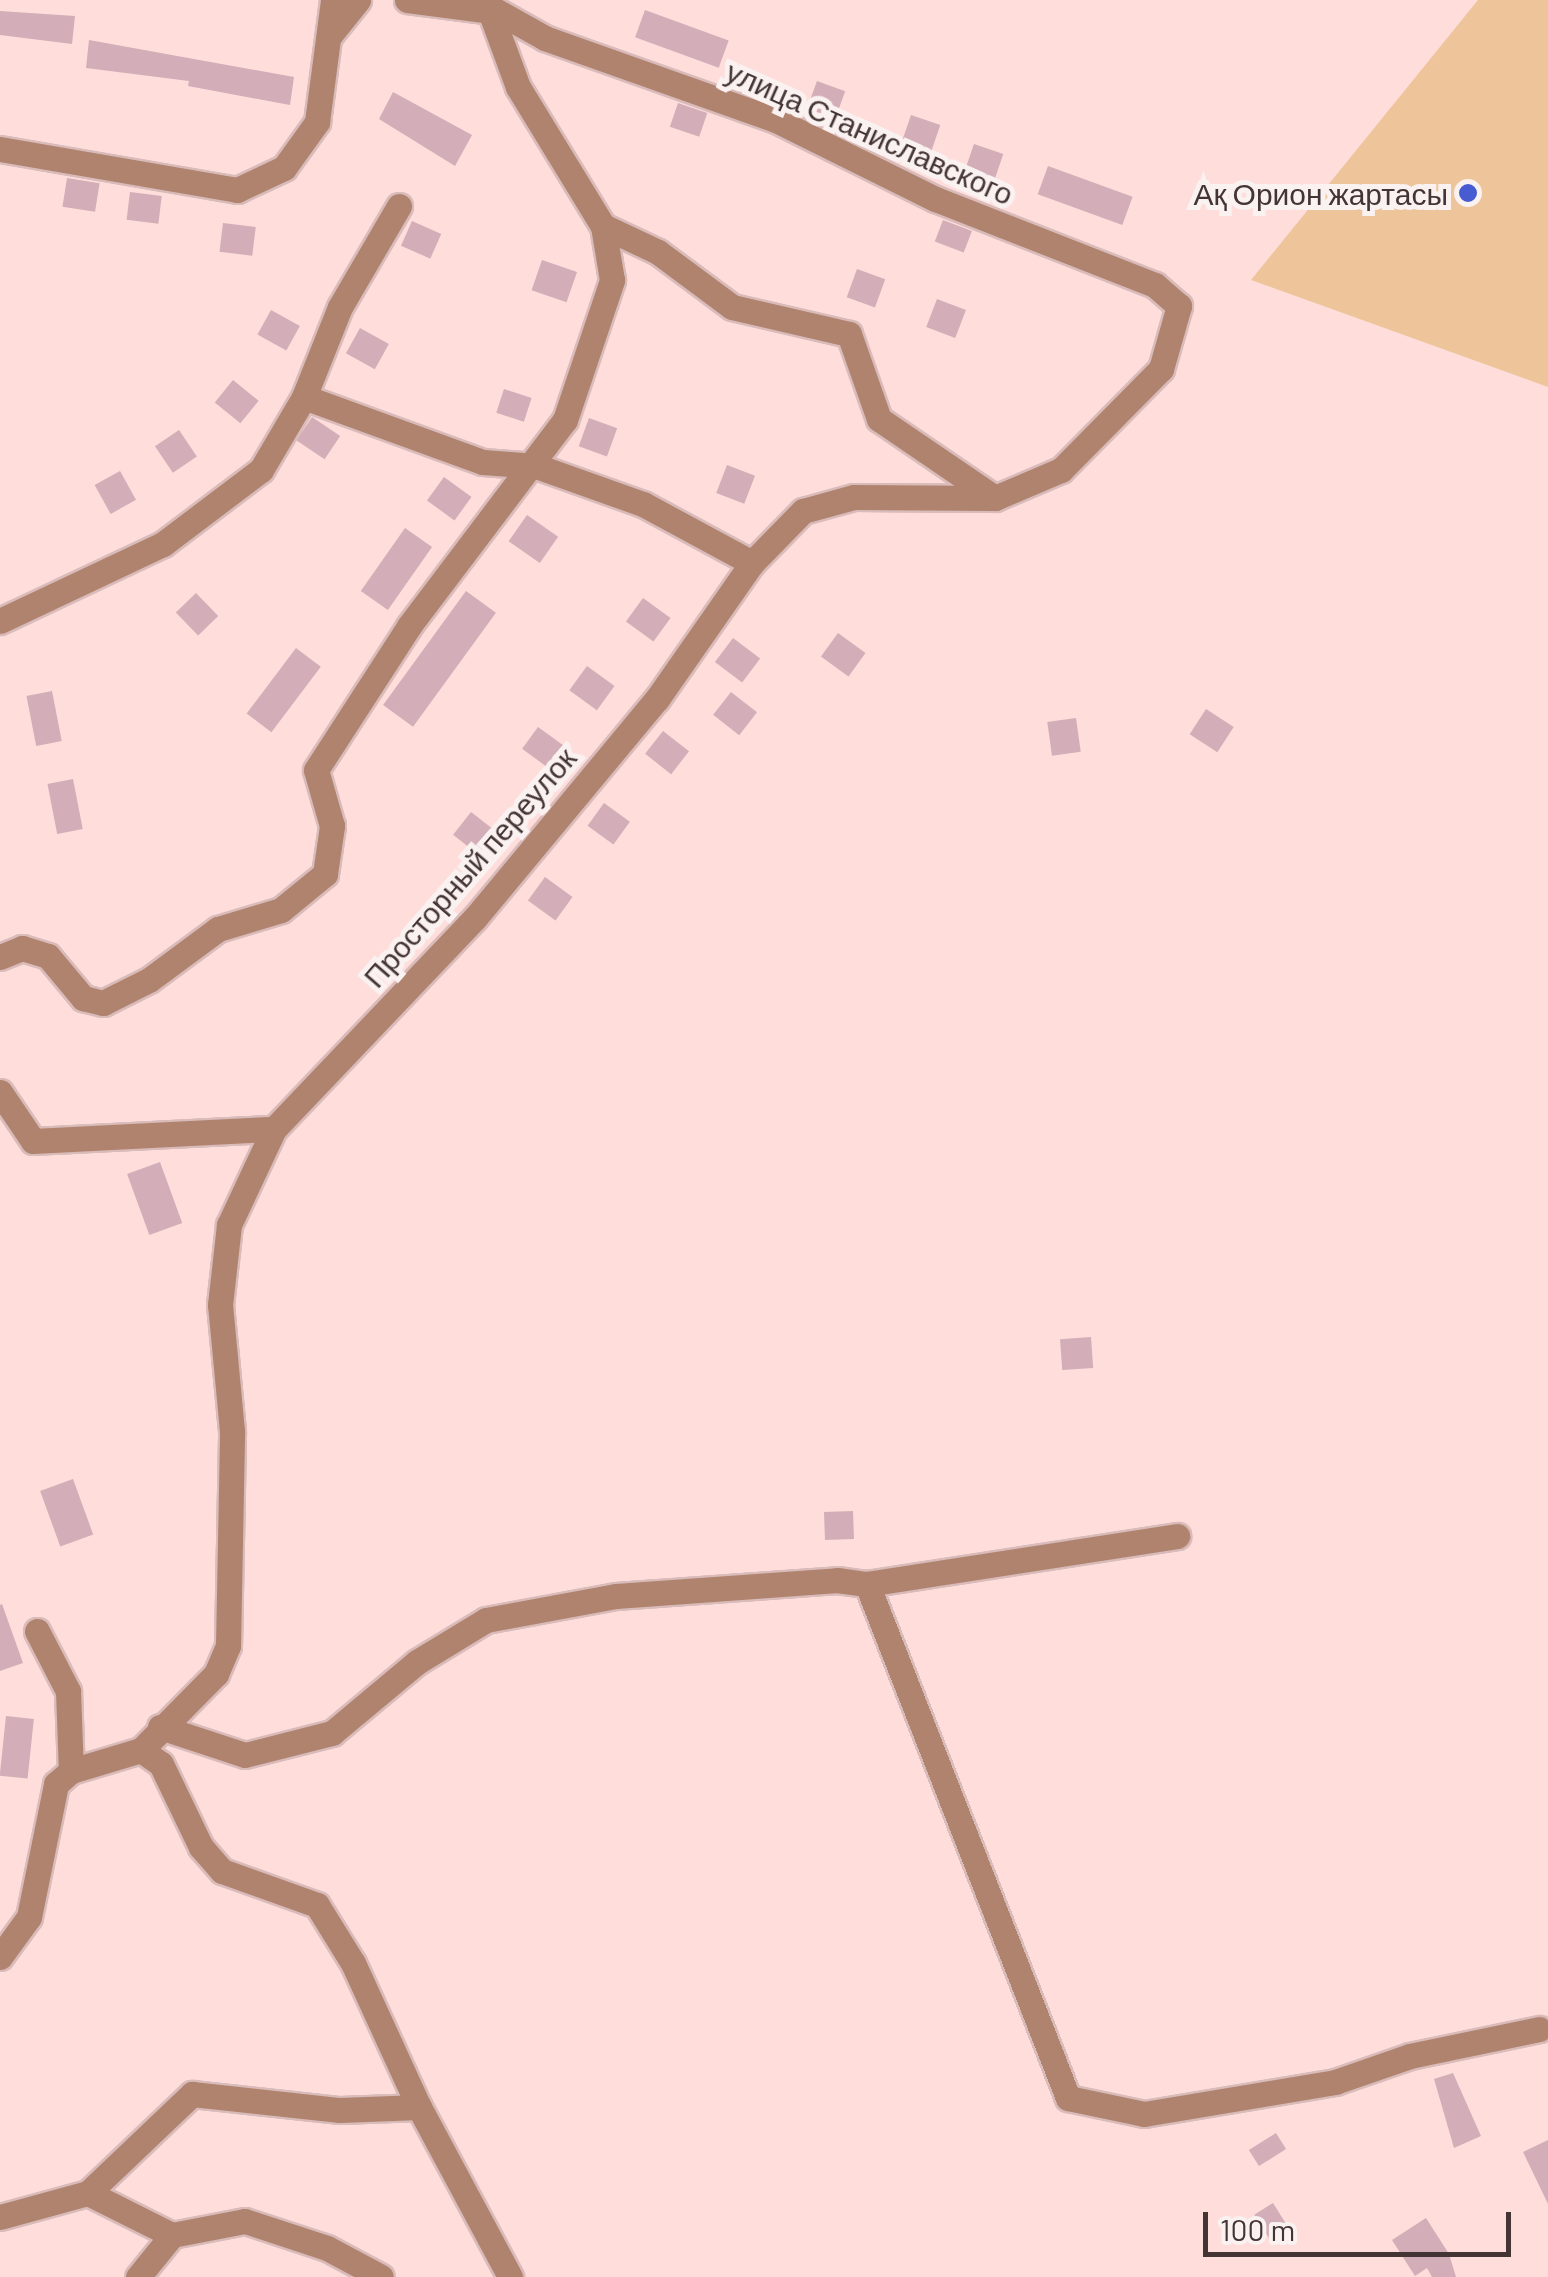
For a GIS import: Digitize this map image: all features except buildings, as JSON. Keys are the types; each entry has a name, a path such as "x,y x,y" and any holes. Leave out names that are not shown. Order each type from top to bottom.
{"street":[{"path":"0,149 237,190 284,168 317,122 334,0"},
{"path":"330,35 358,0"},
{"name":"улица Станиславского","path":"407,0 484,6 544,38 776,120 935,199 1154,285 1179,306"},
{"path":"0,957 22,948 48,956 83,998 103,1003 149,980 218,929 281,910 305,895 325,874 331,850 332,826 316,770 410,626 536,466 565,420 612,280 603,226 518,87 484,6"},
{"path":"0,621 162,544 261,470 304,397 340,308 399,206"},
{"path":"603,226 658,252 732,308 850,334 879,419 995,498"},
{"name":"Просторный переулок","path":"142,1750 160,1727 216,1674 228,1646 232,1430 220,1305 229,1225 274,1129 474,918 657,699 752,563 802,512 854,496 995,498 1062,470 1108,428 1161,369 1179,306"},
{"path":"304,397 483,462 536,466 642,504 752,563"},
{"path":"0,1092 33,1141 274,1129"},
{"path":"160,1727 245,1755 332,1733 417,1662 486,1620 616,1596 820,1580 867,1584 1177,1536"},
{"path":"867,1584 1068,2098 1144,2114 1335,2082 1410,2056 1545,2028"},
{"path":"37,1631 68,1690 71,1771"},
{"path":"0,1956 29,1918 56,1784 71,1771 142,1750 161,1764 202,1846 222,1871 317,1905 352,1962 419,2107 510,2277"},
{"path":"0,2216 88,2193 192,2094 340,2110 419,2107"},
{"path":"88,2193 172,2235 244,2221 327,2248 381,2277"},
{"path":"138,2277 172,2235"}],"shaded area":[{"path":"1478,0 1548,0 1548,387 1251,280"}],"place":[{"name":"Ақ Орион жартасы","path":"1468,193"}]}
